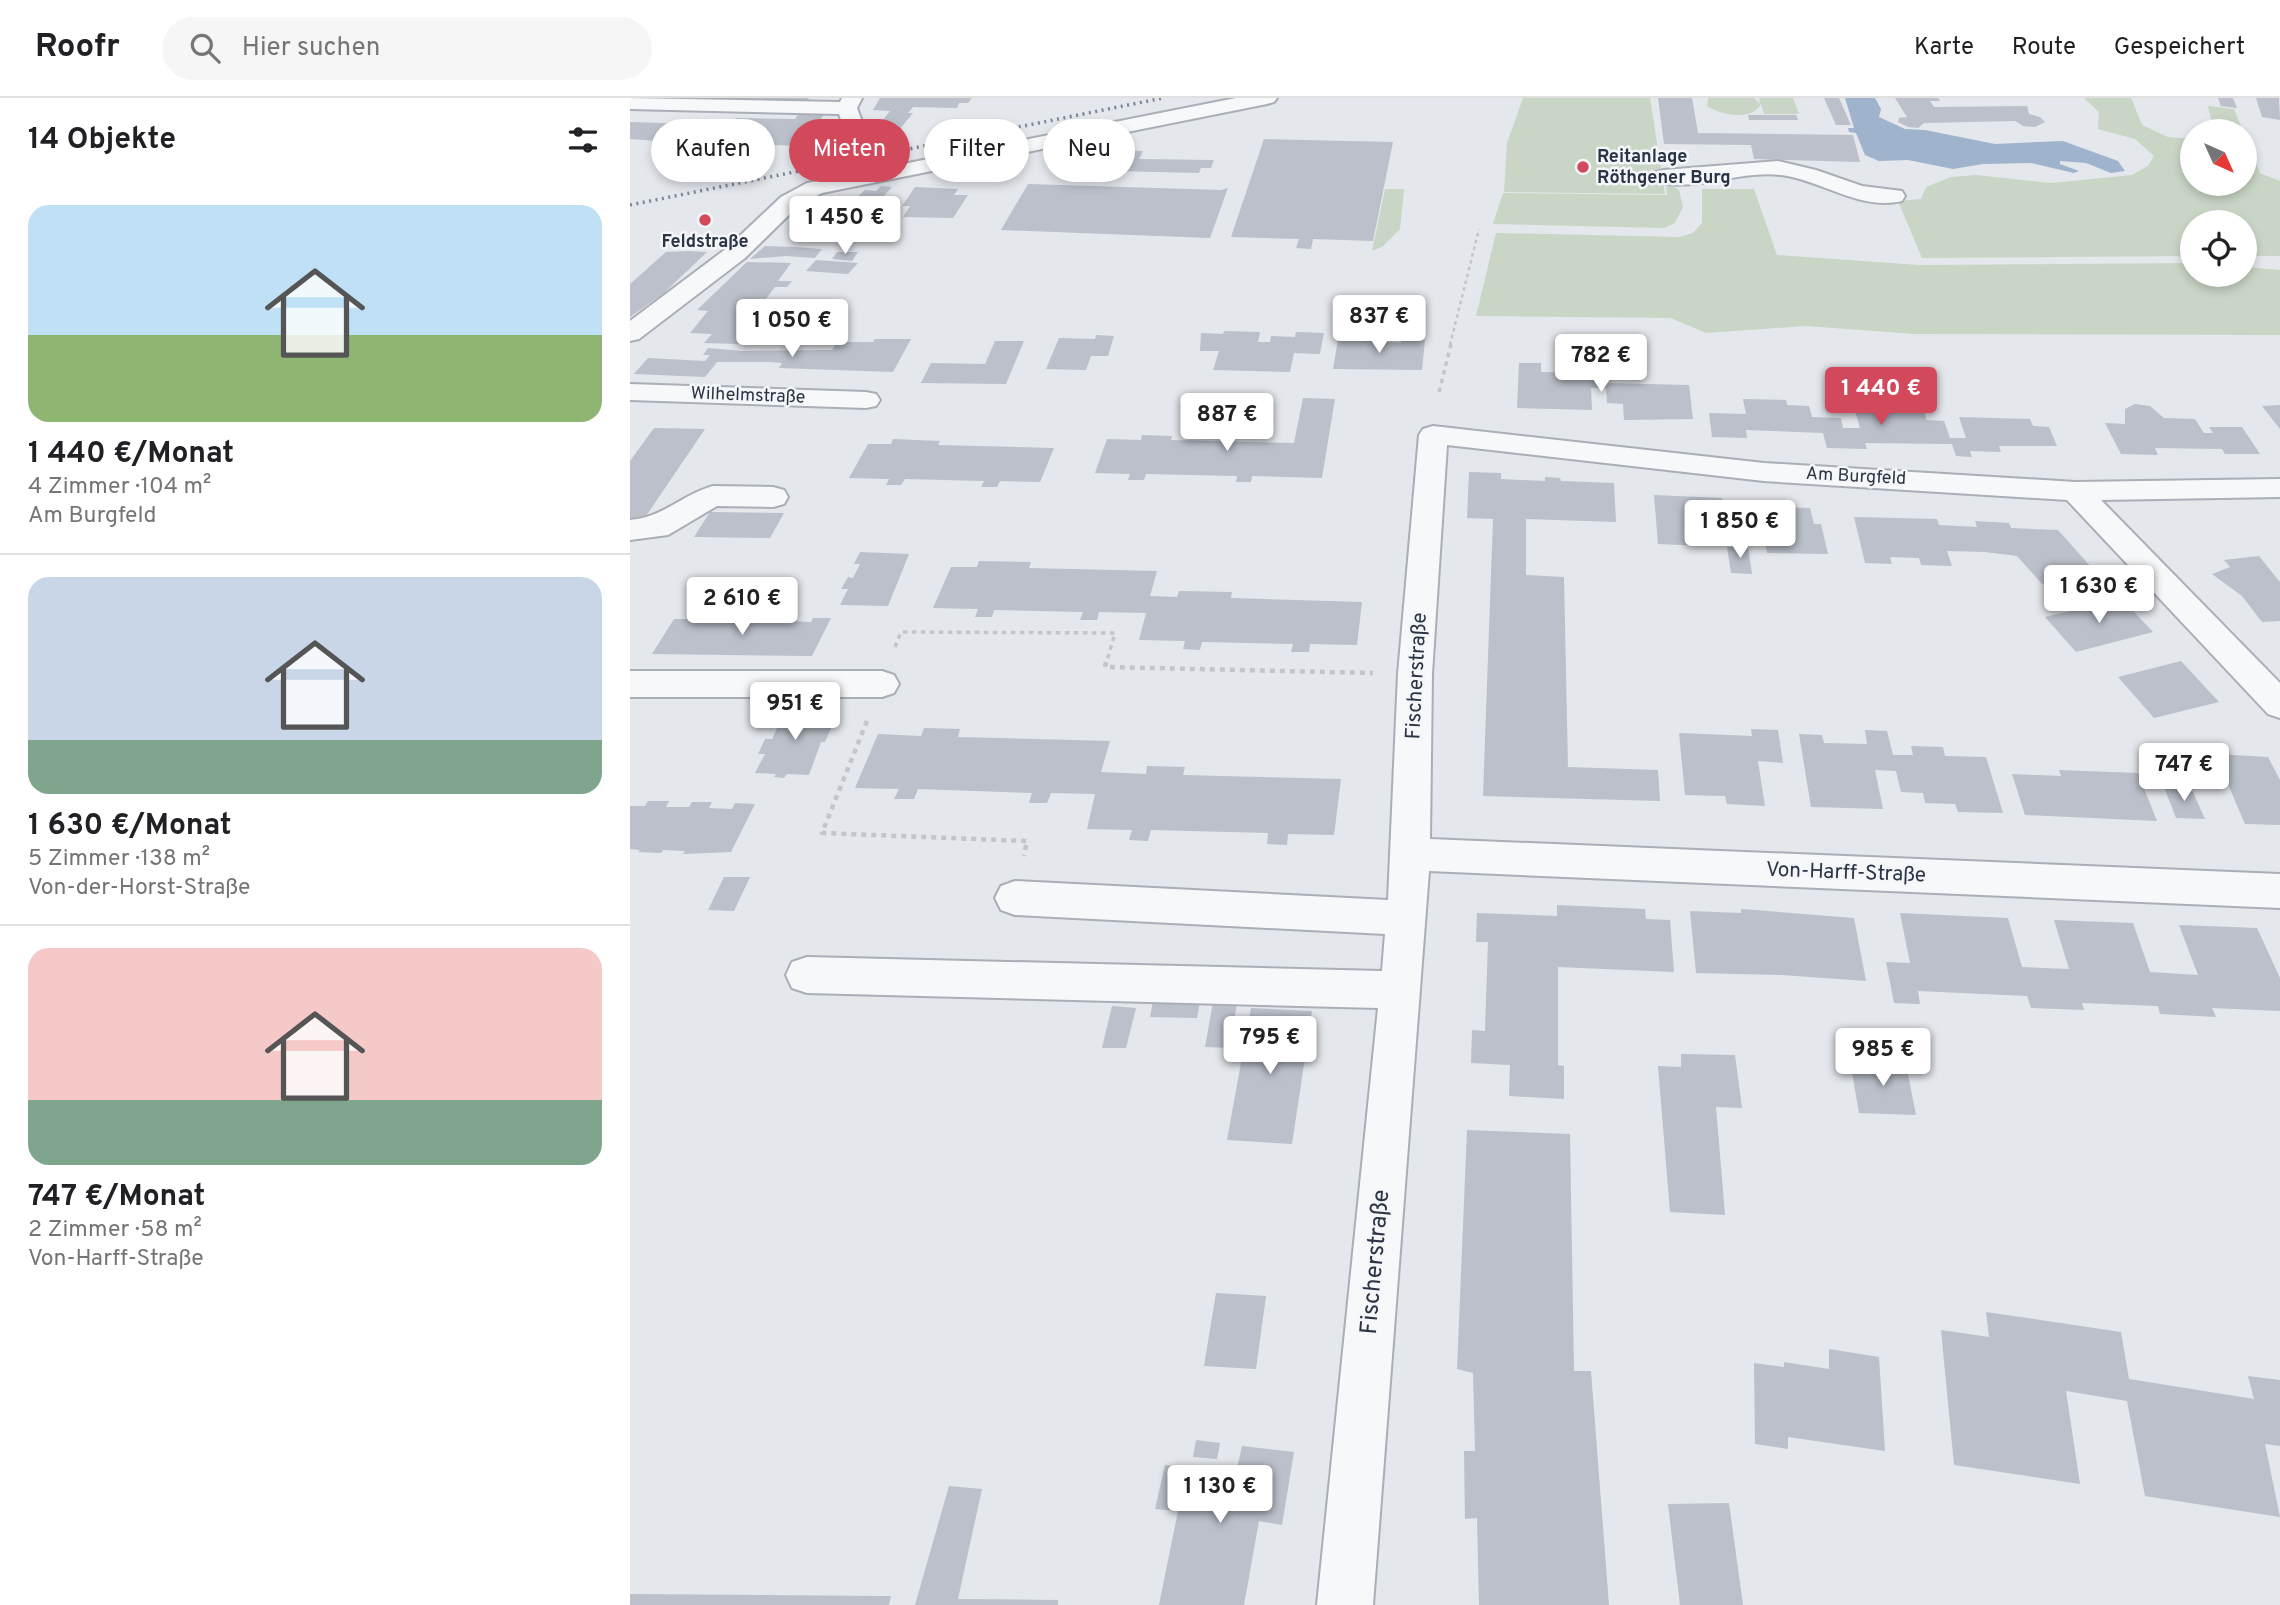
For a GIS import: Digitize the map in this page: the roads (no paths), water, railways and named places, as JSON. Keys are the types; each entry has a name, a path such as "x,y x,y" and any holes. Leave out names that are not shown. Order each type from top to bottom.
{"street":[{"path":"630,333 736,253 789,202 815,188 1267,98"},
{"path":"630,103 850,103"},
{"path":"1664,177 1687,177 1718,170 1778,169 1796,171 1858,193 1894,196"},
{"name":"Wilhelmstraße","path":"630,392 866,400"},
{"name":"Am Burgfeld","path":"1433,435 1764,472 2075,491 2280,488"},
{"name":"Fischerstraße","path":"1345,1605 1407,918 1415,674 1433,435"},
{"path":"2075,491 2280,705"},
{"path":"630,530 657,528 713,496 773,497"},
{"path":"630,684 882,684"},
{"name":"Von-Harff-Straße","path":"1411,854 2280,891"},
{"path":"1014,898 1407,918"},
{"path":"807,975 1401,990"}],"water":[{"path":"1845,98 1875,98 1881,109 1879,117 1905,129 1925,130 1995,144 2063,141 2118,161 2125,171 2111,173 2086,163 2060,161 2060,164 2079,171 2074,173 2031,163 1983,164 1953,169 1908,160 1879,161 1865,155 1856,133 1849,132 1848,128 1854,128"}],"railway":[{"path":"630,205 1163,98"}],"place":[{"name":"Reitanlage Röthgener Burg","path":"1583,167"},
{"name":"Feldstraße","path":"705,220"}]}
